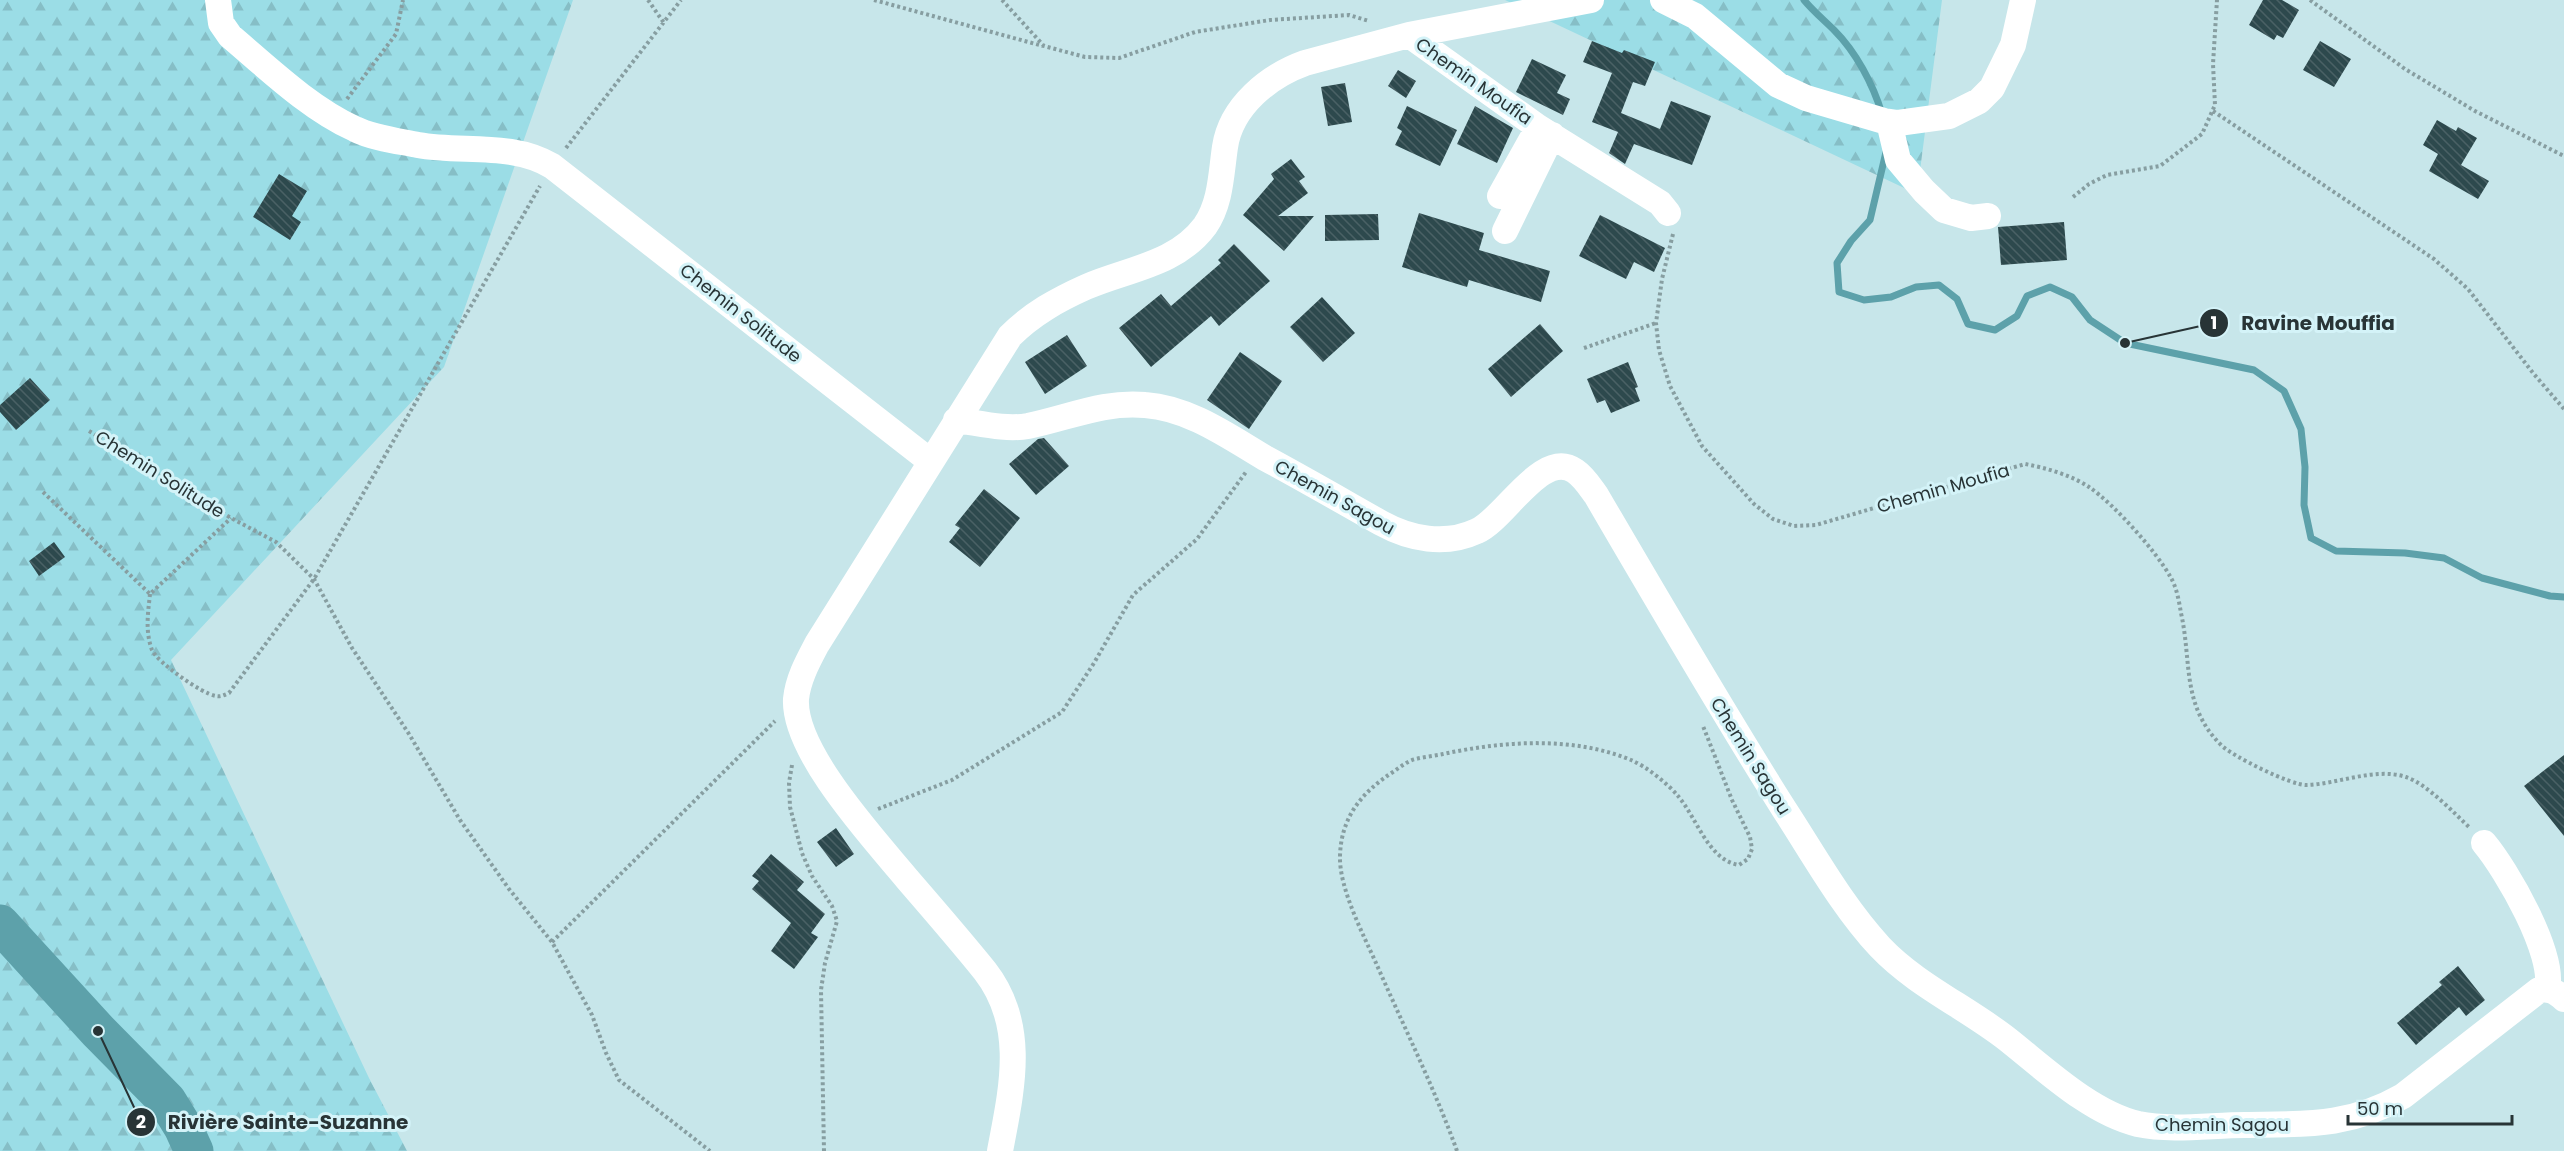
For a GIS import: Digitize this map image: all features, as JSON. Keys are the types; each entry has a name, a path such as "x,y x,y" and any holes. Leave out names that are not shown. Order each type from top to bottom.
{"street":[{"name":"Chemin Solitude","path":"218,0 221,23 230,36 332,117 358,131 419,145 520,152 536,156 552,166 930,461"},
{"path":"1000,1151 1010,1096 1013,1043 1012,1024 1006,1004 998,987 856,818 823,770 801,726 796,700 805,668 817,644 1010,336 1055,302 1088,286 1171,257 1193,240 1205,226 1215,206 1221,184 1230,129 1237,114 1263,85 1289,69 1305,63 1409,35 1591,0"},
{"path":"1663,0 1695,16 1778,85 1806,98 1889,122 1914,123 1949,116 1979,101 1992,88 2013,45 2023,0"},
{"name":"Chemin Moufia","path":"1409,35 1545,131 1660,203 1668,213"},
{"path":"1889,122 1898,160 1924,191 1944,210 1971,218 1989,216"},
{"name":"Chemin Moufia","path":"1500,196 1545,131"},
{"name":"Chemin Moufia","path":"1505,231 1545,131"},
{"name":"Chemin Sagou","path":"956,420 1008,427 1027,426 1109,405 1146,405 1182,413 1401,534 1420,538 1441,539 1478,531 1549,468 1565,467 1575,471 1596,495 1724,714 1832,883 1881,948 1919,980 1985,1022 2059,1080 2113,1116 2140,1124 2170,1126 2302,1124 2355,1118 2380,1109 2403,1096 2539,990 2555,994"},
{"path":"2484,843 2496,857 2519,895 2548,969 2555,994"}],"path":[{"path":"332,117 396,34 403,0"},
{"path":"648,0 664,23"},
{"path":"44,492 150,594 147,625 153,652 187,682 207,694 219,697 229,693 314,579 552,166 681,0"},
{"path":"874,0 1085,57 1119,58 1195,32 1270,20 1348,15 1409,35"},
{"path":"1002,0 1044,46"},
{"path":"2073,196 2089,184 2107,175 2160,166 2202,134 2213,111 2217,0"},
{"path":"2310,0 2415,75 2475,111 2564,156"},
{"path":"2213,111 2434,259 2468,289 2533,374 2564,410"},
{"name":"Chemin Moufia","path":"1668,213 1673,227 1673,241 1662,279 1656,323 1659,350 1670,386 1702,446 1754,504 1773,519 1794,526 1816,525 2025,464 2046,468 2089,487 2154,551 2173,580 2182,615 2187,673 2195,707 2205,725 2222,746 2252,766 2303,786 2382,774 2407,778 2431,793 2484,843"},
{"path":"1584,348 1656,323"},
{"name":"Chemin Solitude","path":"89,431 231,518 276,542 314,579 352,648 414,742 460,820 509,889 552,942 592,1015 619,1080 710,1151"},
{"path":"856,818 952,780 1062,712 1094,663 1133,595 1197,539 1259,454"},
{"name":"Chemin Solitude","path":"150,594 231,518"},
{"path":"552,942 796,700"},
{"path":"1456,1151 1449,1128 1350,905 1340,858 1344,827 1355,806 1371,786 1410,761 1457,751 1502,746 1556,743 1599,749 1634,761 1656,776 1678,795 1716,853 1730,864 1739,865 1748,859 1752,849 1750,837 1732,800 1703,725"},
{"path":"801,726 789,783 790,807 802,853 832,906 837,921 825,963 821,990 824,1151"}],"green space":[{"path":"0,0 573,0 444,367 171,660 369,1078 407,1151 0,1151"},
{"path":"1505,0 1942,0 1917,194"}],"building":[{"path":"2263,0 2282,0 2299,10 2283,38 2277,35 2274,40 2249,25"},
{"path":"1592,41 1622,53 1624,50 1655,62 1645,86 1633,82 1621,113 1660,129 1671,101 1711,116 1692,165 1634,144 1625,164 1609,153 1618,132 1592,122 1612,73 1583,62"},
{"path":"2320,41 2351,59 2334,87 2303,70"},
{"path":"1532,59 1566,75 1557,93 1570,99 1563,115 1516,92"},
{"path":"1398,70 1416,81 1406,98 1388,86"},
{"path":"1345,83 1352,122 1328,126 1321,87"},
{"path":"1407,106 1457,130 1440,166 1395,145 1402,131 1397,128"},
{"path":"1475,106 1513,128 1497,163 1457,144"},
{"path":"2437,120 2456,131 2458,127 2477,138 2461,165 2489,181 2478,199 2429,171 2438,154 2423,145"},
{"path":"1291,159 1305,177 1299,181 1308,193 1278,216 1314,216 1284,251 1243,215 1274,179 1271,174"},
{"path":"279,174 307,191 292,216 301,222 290,240 253,217"},
{"path":"1419,213 1484,233 1479,250 1550,271 1541,302 1469,280 1467,287 1402,267"},
{"path":"1378,214 1379,240 1325,241 1325,215"},
{"path":"1600,215 1665,248 1654,272 1634,262 1626,279 1579,256"},
{"path":"2064,222 2067,260 2001,265 1998,227"},
{"path":"1234,244 1270,281 1219,326 1211,316 1151,367 1119,328 1161,294 1171,306 1221,263 1218,260"},
{"path":"1322,297 1355,333 1323,362 1290,327"},
{"path":"1540,324 1563,351 1511,397 1488,369"},
{"path":"1067,335 1087,366 1045,394 1025,362"},
{"path":"1240,352 1282,381 1249,429 1207,400"},
{"path":"1628,362 1638,387 1635,388 1640,401 1611,413 1605,400 1597,403 1587,379"},
{"path":"30,378 50,400 16,430 0,412 0,405"},
{"path":"1044,438 1069,466 1036,495 1009,464 1038,439"},
{"path":"984,489 1020,518 980,567 949,542 960,528 955,525"},
{"path":"54,542 65,557 39,576 29,561"},
{"path":"2564,755 2564,836 2524,786"},
{"path":"836,828 854,854 836,867 817,842"},
{"path":"771,854 804,882 797,890 825,914 811,933 818,937 794,969 771,951 791,923 752,889 759,881 752,876"},
{"path":"2458,966 2485,1000 2466,1016 2459,1007 2416,1045 2397,1023 2442,985 2439,982"}],"waterway":[{"path":"1804,0 1834,30 1856,58 1869,80 1882,114"},
{"path":"1886,152 1870,220 1851,241 1837,263 1839,292 1864,300 1891,297 1916,287 1939,285 1957,299 1968,324 1995,330 2017,316 2027,296 2050,287 2072,297 2090,320 2125,343 2254,370 2284,391 2301,429 2305,467 2304,505 2311,538 2336,551 2405,553 2444,558 2482,578 2550,596 2564,597"},
{"path":"0,924 98,1031 167,1101 194,1151"}],"place":[{"name":"Ravine Mouffia","path":"2125,343"},
{"name":"Rivière Sainte-Suzanne","path":"98,1031"}]}
